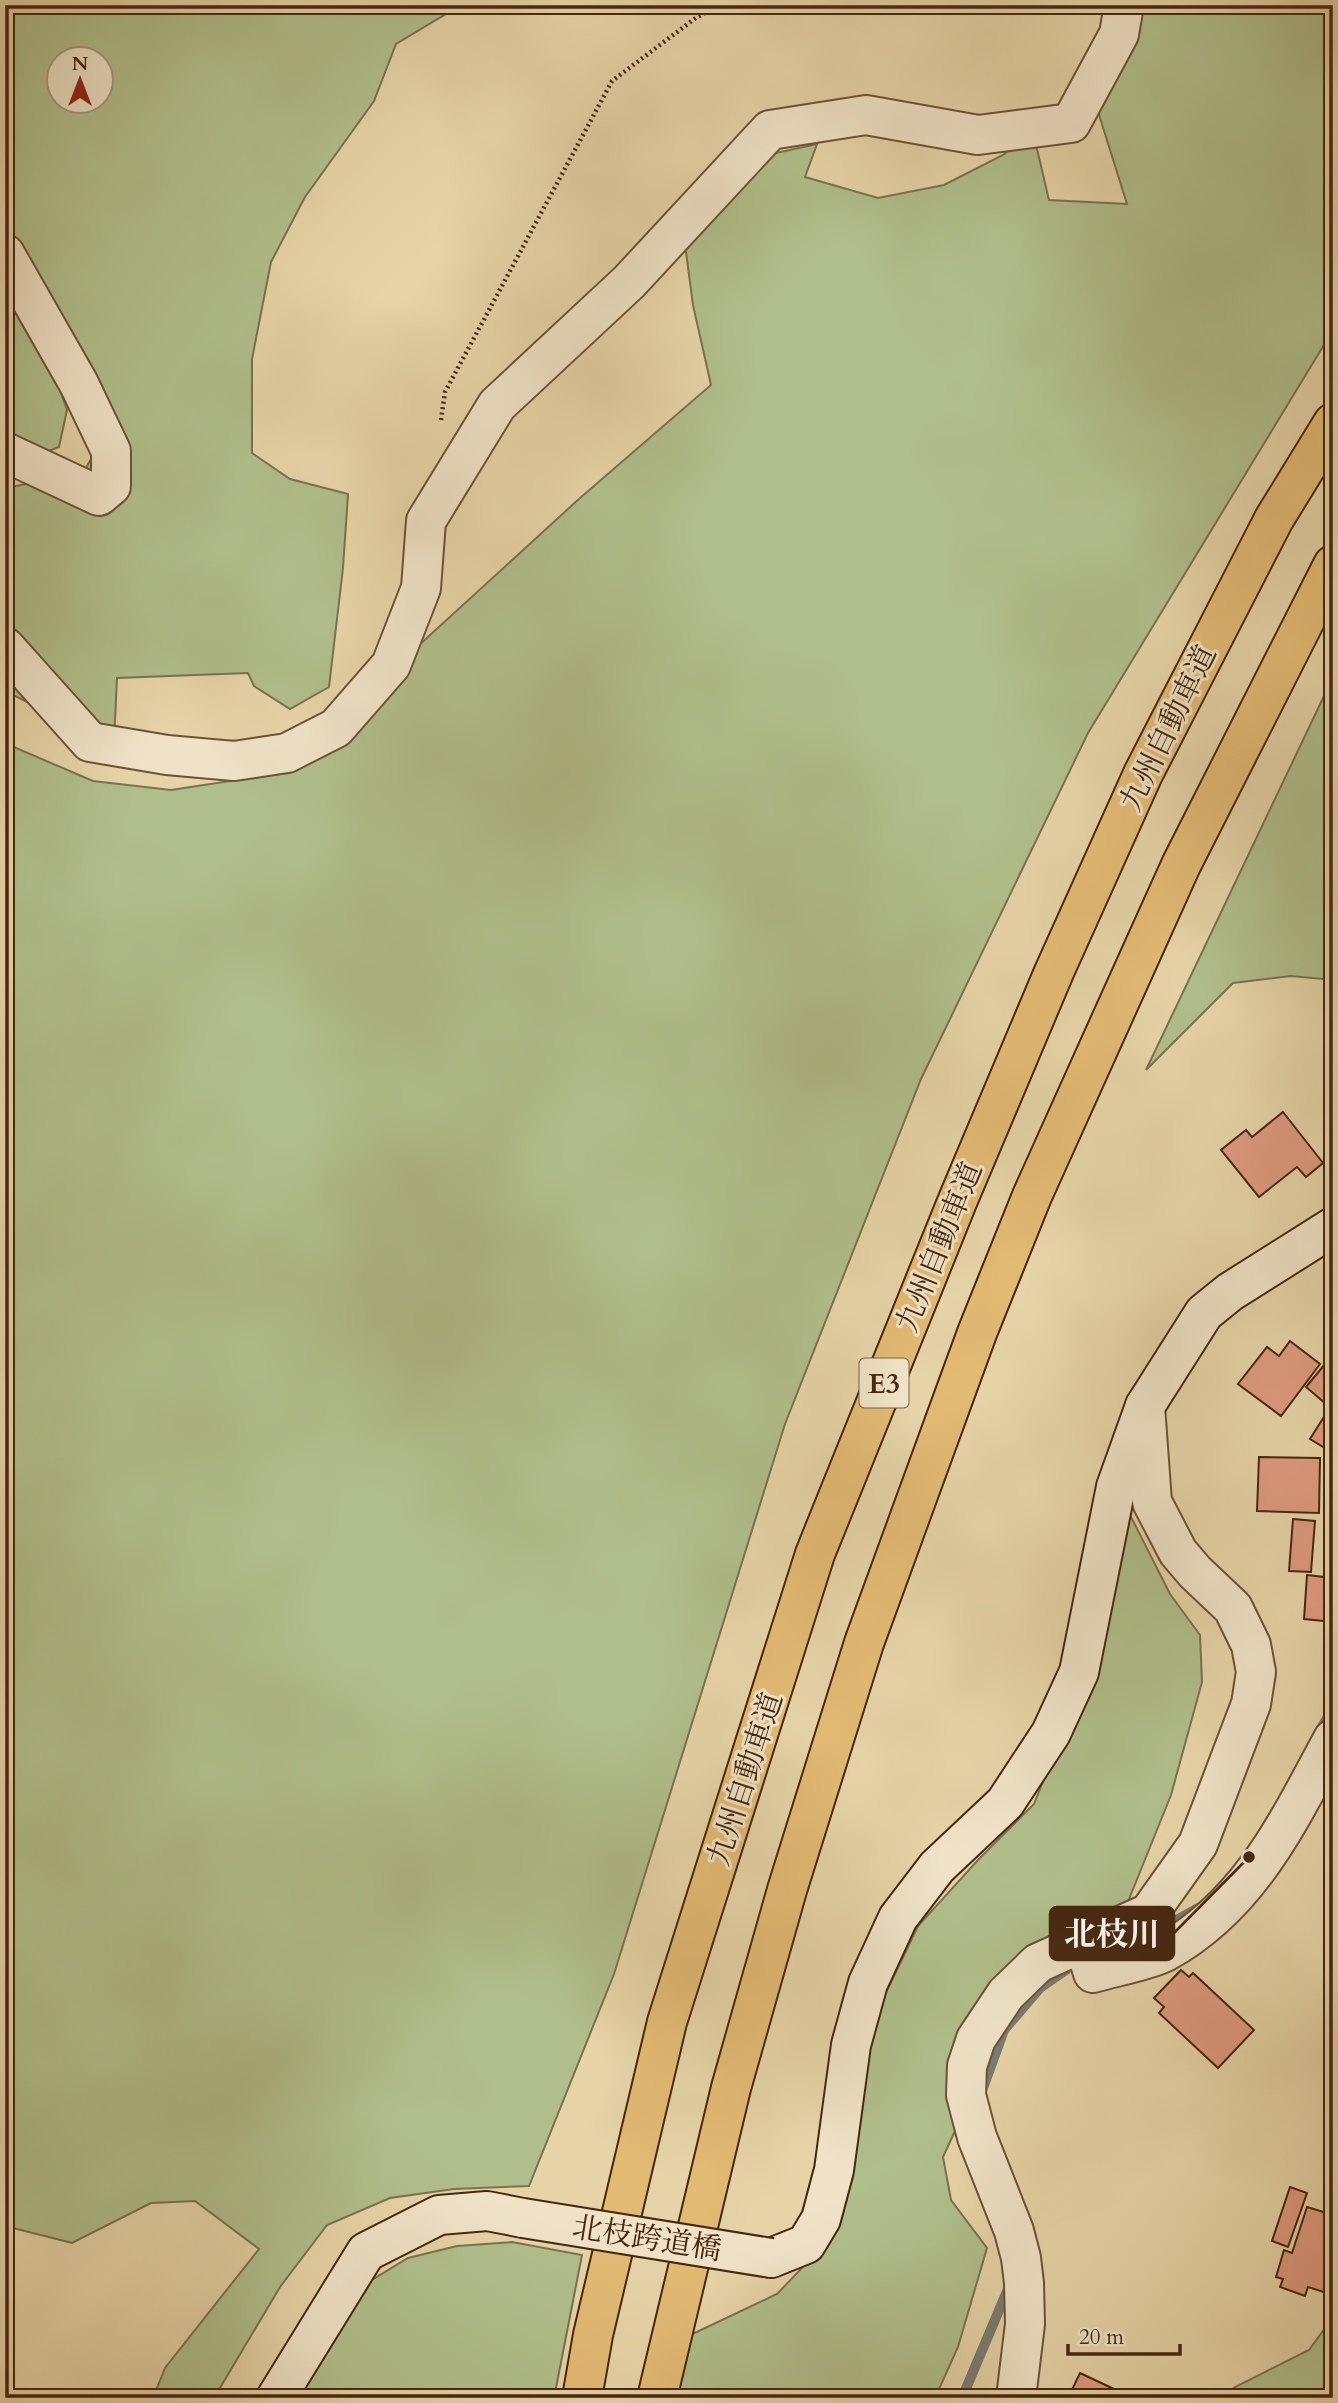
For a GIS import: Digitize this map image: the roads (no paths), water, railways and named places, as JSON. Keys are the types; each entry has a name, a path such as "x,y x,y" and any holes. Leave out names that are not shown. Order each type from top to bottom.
{"highway":[{"name":"九州自動車道","path":"582,2398 593,2335 667,2022 815,1554 957,1202 1043,998 1143,774 1273,519 1333,424"},
{"name":"E3","path":"657,2398 731,2088 787,1890 864,1643 977,1333 1032,1196 1181,865 1333,565"}],"street":[{"path":"5,647 90,741 167,755 234,761 287,753 335,728 391,665 421,588 426,521 497,405 628,282 770,130 866,115 978,135 1071,124 1119,34 1124,5"},
{"path":"5,254 79,384 111,452 111,486 99,496 5,452"},
{"path":"1016,2398 1025,2324 1021,2258 1014,2231 977,2137 966,2095 967,2066 976,2039 1006,1994 1038,1963 1149,1913 1198,1844 1251,1704 1256,1672 1251,1645 1233,1608 1178,1552 1152,1502 1145,1406 1204,1313 1230,1292 1333,1227"},
{"name":"北枝跨道橋","path":"276,2398 366,2252 439,2215 487,2211 771,2258 806,2244 821,2219 834,2171 851,2045 868,1983 898,1918 937,1867 1005,1803 1051,1733 1079,1672 1116,1487 1145,1406"},
{"path":"1084,1943 1093,1973 1164,1953 1204,1924 1252,1878 1275,1846 1333,1739"}],"waterway":[{"path":"1319,1732 1333,1708"},
{"path":"1126,1948 1198,1908"},
{"path":"983,2088 1004,2030 1040,1988 1066,1970"},
{"path":"962,2398 1008,2289"}],"place":[{"name":"北枝川","path":"1249,1857"}]}
